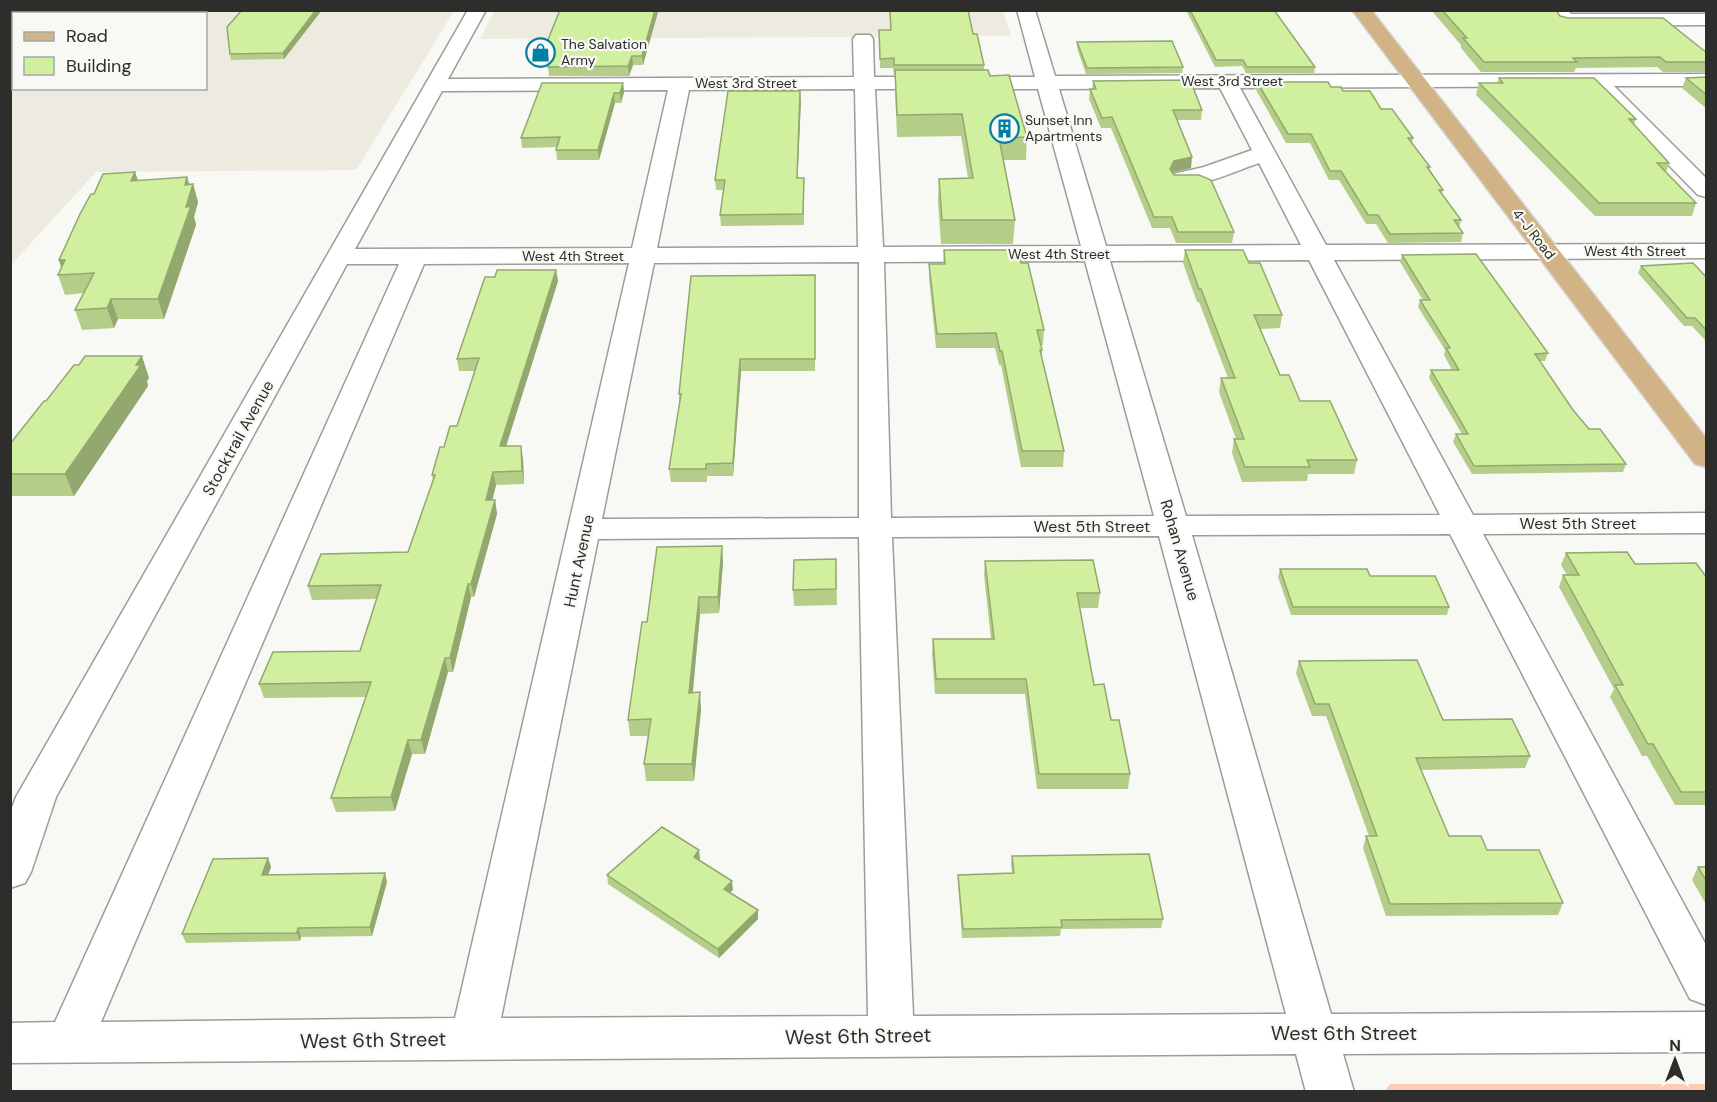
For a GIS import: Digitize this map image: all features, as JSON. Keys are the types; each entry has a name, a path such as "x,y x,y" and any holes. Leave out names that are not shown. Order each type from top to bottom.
{"main road":[{"name":"4-J Road","path":"1361,10 1413,81 1707,458"}],"street":[{"name":"Stocktrail Avenue","path":"10,872 36,796 477,10"},
{"name":"Rohan Avenue","path":"1026,10 1173,526 1330,1092"},
{"path":"1556,10 1566,20 1707,20"},
{"path":"1695,10 1707,20"},
{"path":"863,39 871,255 875,527 891,1036"},
{"name":"West 3rd Street","path":"434,85 1707,80"},
{"path":"1596,81 1707,190"},
{"path":"1227,82 1707,986"},
{"name":"Hunt Avenue","path":"474,1038 586,529 680,84"},
{"path":"1181,179 1210,173 1264,153"},
{"name":"West 4th Street","path":"339,257 1707,251"},
{"path":"69,1043 415,257"},
{"name":"West 5th Street","path":"586,529 1707,523"},
{"name":"West 6th Street","path":"10,1043 474,1038 1707,1032"}],"shaded area":[{"path":"495,10 1003,10 1011,36 480,39"},
{"path":"11,11 454,11 356,170 96,172 11,265"},
{"path":"1390,1084 1706,1084 1706,1091 1385,1091"}],"building":[{"path":"242,10 316,10 283,53 230,54 227,27"},
{"path":"560,10 655,10 642,56 632,56 628,66 548,67 554,52 543,52"},
{"path":"890,10 968,10 973,34 977,34 984,65 894,65 894,58 880,59 879,30 891,30"},
{"path":"1190,10 1274,10 1315,67 1247,67 1243,60 1216,60"},
{"path":"1442,10 1556,10 1560,16 1568,18 1663,18 1707,53 1707,62 1666,62 1660,57 1573,58 1577,62 1484,62 1463,38 1467,38"},
{"path":"1172,41 1183,67 1087,68 1077,42"},
{"path":"895,70 988,70 990,76 1009,75 1027,137 999,138 1015,220 942,220 939,179 973,178 962,114 897,115"},
{"path":"1707,77 1707,95 1686,78"},
{"path":"1499,78 1594,78 1636,119 1629,119 1669,163 1657,163 1696,203 1599,203 1479,83 1503,83"},
{"path":"1190,80 1202,110 1173,110 1192,157 1174,161 1170,169 1174,175 1199,175 1211,180 1234,232 1178,232 1172,217 1154,217 1112,117 1102,118 1090,89 1096,89 1093,81"},
{"path":"1257,82 1328,82 1331,87 1341,87 1343,91 1370,91 1381,109 1392,109 1413,138 1408,138 1430,167 1427,167 1443,190 1439,190 1461,220 1454,220 1463,233 1390,234 1378,215 1368,215 1341,171 1330,171 1311,134 1288,134"},
{"path":"542,83 623,83 620,93 614,93 598,150 556,150 560,137 521,138"},
{"path":"728,91 800,91 797,178 804,178 803,214 720,215 725,180 715,180"},
{"path":"135,172 131,181 187,177 185,185 193,184 186,207 191,206 158,299 111,299 107,308 75,310 94,273 58,275 65,260 59,260 80,214 91,194 94,194 103,174"},
{"path":"944,250 1018,250 1021,263 1028,263 1044,330 1037,330 1042,350 1040,350 1064,451 1022,451 1002,351 1000,351 996,333 937,334 929,264 945,264"},
{"path":"1185,250 1243,250 1249,263 1260,263 1282,315 1254,315 1280,375 1289,375 1300,401 1330,401 1357,460 1307,460 1310,467 1245,467 1234,439 1244,439 1221,378 1235,378"},
{"path":"1476,254 1548,353 1535,354 1573,410 1589,429 1600,429 1626,464 1474,466 1456,434 1468,434 1431,370 1459,370 1446,348 1450,348 1420,300 1430,300 1402,255"},
{"path":"1693,263 1707,278 1707,331 1695,318 1687,318 1641,266"},
{"path":"497,270 556,270 500,446 521,446 522,471 493,472 486,500 495,500 471,584 468,584 450,658 445,658 421,740 408,740 391,797 331,798 371,682 259,684 273,652 360,651 381,585 308,586 321,554 408,552 435,475 432,475 440,447 444,447 450,426 457,426 479,358 457,359 485,277 495,277"},
{"path":"815,275 815,359 740,359 733,463 706,464 706,469 669,469 681,394 679,394 691,276"},
{"path":"85,356 142,356 136,365 141,365 65,474 10,474 10,444 74,365 79,365"},
{"path":"722,546 718,597 699,597 689,693 700,692 692,764 644,764 651,719 628,720 642,622 647,622 657,547"},
{"path":"1627,552 1635,564 1696,563 1707,578 1707,792 1681,792 1653,744 1648,744 1615,685 1623,685 1563,575 1579,575 1566,553"},
{"path":"836,559 836,589 793,590 794,560"},
{"path":"1093,560 1100,593 1077,593 1094,685 1104,684 1111,720 1119,720 1130,774 1039,774 1026,679 936,679 933,639 994,639 985,561"},
{"path":"1280,569 1367,569 1370,576 1435,576 1449,607 1293,607"},
{"path":"1417,660 1443,720 1512,719 1530,756 1416,758 1449,836 1481,836 1487,850 1539,850 1563,903 1390,904 1366,836 1377,836 1329,704 1315,704 1299,661"},
{"path":"662,827 699,850 694,857 732,881 724,889 758,910 718,949 607,875"},
{"path":"1149,854 1163,919 1061,920 1062,927 963,929 958,875 1014,873 1012,856"},
{"path":"268,858 262,875 385,873 370,927 298,928 297,933 182,934 213,859"},
{"path":"1698,867 1707,867 1707,882"}],"place":[{"name":"The Salvation Army","path":"540,52"},
{"name":"Sunset Inn Apartments","path":"1004,128"}]}
